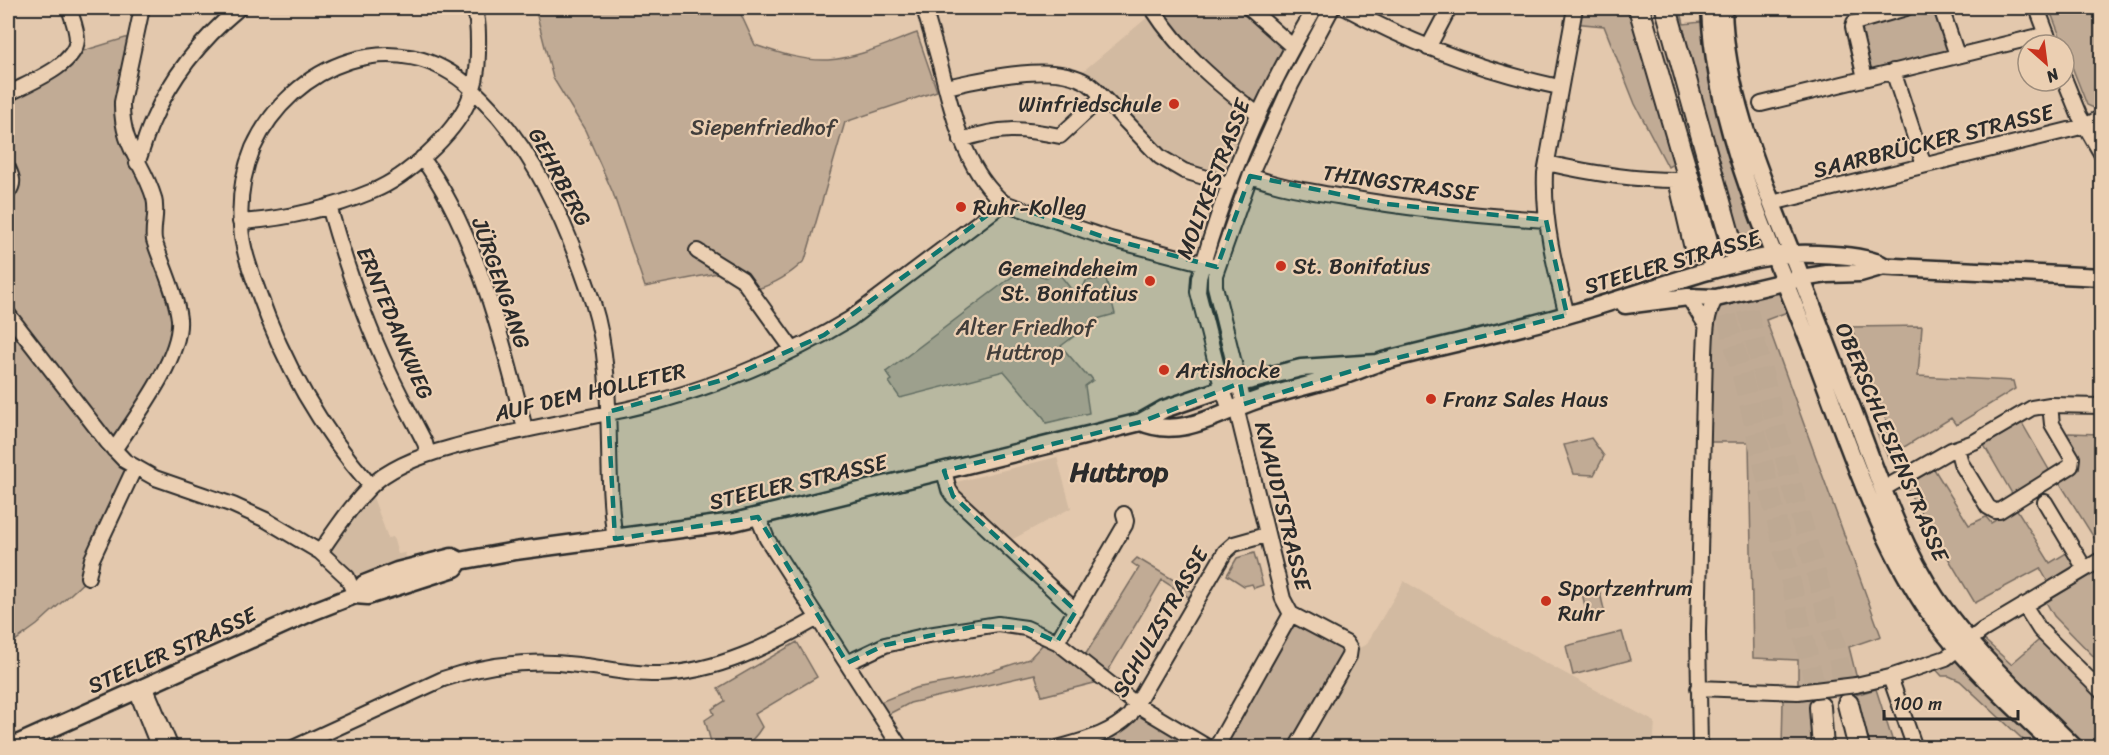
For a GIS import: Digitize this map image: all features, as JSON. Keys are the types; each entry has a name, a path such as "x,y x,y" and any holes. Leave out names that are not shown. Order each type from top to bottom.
{"highway":[{"path":"1640,8 1702,255"},
{"path":"1666,8 1734,252"},
{"path":"1848,704 1859,747"},
{"path":"1820,707 1823,747"}],"main road":[{"path":"1710,8 1720,92 1732,141 1749,164"},
{"path":"1723,8 1732,84 1749,164"},
{"name":"OBERSCHLESIENSTRASSE","path":"1749,164 1772,202 1883,489 1911,555 1964,645 2057,747"},
{"name":"OBERSCHLESIENSTRASSE","path":"1749,164 1773,256 1882,526 1918,595 1936,623 1964,645 2075,747"},
{"name":"STEELER STRASSE","path":"1141,422 1153,428 1174,428 1205,421 1237,407 1378,363 1572,314 1665,284 1773,256 1797,267 1827,273 1860,273 1884,266 2102,277"},
{"name":"STEELER STRASSE","path":"1572,314 1688,297 1716,298 1784,282 1797,267 1860,258 1884,266"},
{"name":"STEELER STRASSE","path":"8,747 355,595 364,584 397,571 452,557 460,561 516,551 691,529 758,517 1141,422 1164,409 1222,387 1301,368 1378,363"}],"street":[{"path":"8,94 63,64 72,56 77,37 69,8"},
{"path":"114,450 175,350 179,329 176,304 154,240 156,212 154,200 125,135 121,118 122,102 142,8"},
{"path":"137,164 151,123 172,81 203,42 239,8"},
{"path":"240,222 257,221 329,206 375,190 405,172 422,158 451,128 468,101 478,57 477,22 474,8"},
{"path":"924,8 949,104 961,140 983,180 1004,203 1110,239 1217,267"},
{"path":"1152,8 1197,65 1215,82 1259,115"},
{"path":"1249,8 1292,46"},
{"name":"MOLTKESTRASSE","path":"1237,407 1222,387 1198,292 1199,278 1230,185 1259,115 1292,46 1315,8"},
{"name":"MOLTKESTRASSE","path":"1237,407 1240,383 1215,286 1217,267 1250,176 1291,85 1332,8"},
{"path":"1346,8 1428,48 1497,72 1559,87"},
{"path":"1428,48 1449,8"},
{"path":"1572,314 1546,220 1544,195 1559,87 1575,8"},
{"path":"1865,78 1854,23 1906,8"},
{"path":"1941,8 1957,55"},
{"path":"2037,8 2047,33"},
{"path":"1761,105 1957,55 2016,45"},
{"name":"GEHRBERG","path":"370,485 322,423 290,369 270,325 251,271 244,249 240,222 242,186 247,166 262,132 285,100 324,71 343,62 382,54 423,60 440,67 472,88 501,119 526,152 566,231 598,321 606,371 615,539"},
{"path":"1893,71 1924,165"},
{"path":"946,87 1010,76 1056,74 1080,78 1090,84 1160,157 1184,171 1230,185"},
{"path":"2070,93 2079,115 2102,155"},
{"path":"961,140 985,132 1016,129 1060,136 1102,97"},
{"name":"SAARBRÜCKER STRASSE","path":"1772,202 2085,126 2102,117"},
{"name":"JÜRGENGANG","path":"422,158 451,207 478,270 501,340 525,429"},
{"path":"1547,163 1614,176 1674,173 1702,255"},
{"path":"8,168 13,180 8,192"},
{"name":"THINGSTRASSE","path":"1250,176 1320,193 1387,204 1455,213 1546,220"},
{"name":"AUF DEM HOLLETER","path":"320,552 370,485 398,467 428,454 525,429 649,403 694,390 779,357 850,319 1004,203"},
{"name":"ERNTEDANKWEG","path":"329,206 368,322 389,373 425,443 428,454"},
{"path":"697,251 742,279 793,350"},
{"path":"1688,297 1706,325"},
{"path":"1700,747 1698,688 1706,325 1716,298"},
{"path":"8,314 125,461 155,478 245,510 320,552 347,578 355,595"},
{"path":"1883,489 1957,448 1974,442 2032,408 2050,405 2102,406"},
{"path":"1957,448 1961,463 1988,507 1999,511 2071,466 2072,458 2052,424 2050,405"},
{"name":"KNAUDTSTRASSE","path":"1237,407 1283,599 1292,614"},
{"path":"88,577 92,560 135,467"},
{"path":"944,471 953,496 1076,611"},
{"path":"2045,502 2085,569"},
{"path":"1057,642 1125,525 1124,514"},
{"path":"758,517 768,539 901,747"},
{"name":"SCHULZSTRASSE","path":"1058,747 1092,738 1111,730 1130,715 1225,552 1234,544 1266,535"},
{"path":"1698,688 1798,692 1856,685 1890,677 1943,659 1977,634 2102,559"},
{"path":"2024,605 2040,630 2102,692"},
{"path":"1216,747 1292,614 1337,638 1350,649 1349,656 1296,747"},
{"path":"293,747 443,679 464,672 528,662 578,665 648,675 682,672 708,667 746,654 818,618"},
{"path":"847,663 885,645 977,626 998,624 1026,628 1057,642 1137,705 1209,747"},
{"path":"1890,677 1915,747"},
{"path":"140,688 159,747"},
{"path":"140,688 171,747"}],"highlighted area":[{"path":"1250,176 1387,204 1546,220 1567,315 1381,362 1244,404 1240,383 1141,422 944,471 953,496 1076,611 1057,642 1026,628 977,626 885,645 847,663 758,517 615,539 608,412 726,379 824,335 1004,203 1110,239 1217,267"}],"shaded area":[{"name":"Winfriedschule","path":"1149,16 1173,51 1211,89 1247,115 1224,180 1162,155 1095,81 1082,72"},
{"path":"1057,457 1071,508 1013,539 948,484"},
{"path":"370,489 388,538 393,537 398,554 405,553 407,561 348,577 321,552"},
{"path":"1404,581 1487,631 1655,722 1653,747 1371,748 1364,743 1361,747 1297,748 1353,650 1366,645"}],"green space":[{"name":"Siepenfriedhof","path":"535,8 738,8 755,45 791,56 819,60 839,59 873,50 917,33 937,91 845,122 805,260 789,274 757,289 720,269 717,273 645,287 613,193 585,130 553,78"},
{"path":"1156,8 1249,8 1292,46 1259,112 1218,80"},
{"path":"1575,8 1630,8 1675,163 1668,167 1635,104 1604,26 1573,23"},
{"path":"1673,8 1680,8 1684,24 1710,21 1726,52 1788,244 1770,248 1746,262"},
{"path":"1935,8 1950,52 1870,71 1859,26"},
{"path":"2049,8 2101,8 2102,105 2096,109 2087,105 2076,77 2076,33 2059,33"},
{"path":"135,35 121,102 145,182 174,330 157,375 118,435 111,439 8,301 8,201 17,190 8,165 8,95 73,54"},
{"name":"Alter Friedhof Huttrop","path":"1103,267 1115,314 1097,319 1061,346 1093,380 1085,386 1089,413 1046,423 1004,371 900,398 889,382 892,380 886,372 1021,270 1048,278 1057,271 1078,298 1086,281 1100,279"},
{"path":"1210,281 1235,378 1227,381 1203,283"},
{"path":"1783,282 1795,309 1766,320 1881,636 1849,647 1857,679 1798,686 1798,660 1753,658 1749,442 1703,442 1711,305"},
{"path":"8,323 130,470 87,579 37,625 8,644"},
{"path":"1922,326 1918,376 2013,381 2015,389 1956,425 1951,418 1888,457 1877,433 1889,427 1872,389 1874,388 1851,327"},
{"path":"2101,421 2101,549 2058,480 2077,469 2062,436 2069,433 2100,434"},
{"path":"2022,423 2052,475 2014,497 1984,445"},
{"path":"1591,438 1604,456 1594,475 1574,474 1564,445"},
{"path":"1934,469 1969,525 1986,517 1991,523 2016,508 2050,563 2068,552 2075,565 2048,582 2040,568 1975,603 1905,486"},
{"path":"1254,553 1263,585 1254,588 1252,584 1244,586 1227,575 1237,558"},
{"path":"1137,558 1197,594 1193,600 1162,580 1102,681 1042,696 1035,674 910,703 883,717 875,704 915,688 970,678 1029,659 1044,643 1074,659 1084,657 1139,568 1132,563"},
{"path":"2101,569 2101,664 2054,616 2046,602"},
{"path":"1599,588 1605,614 1588,619 1582,593"},
{"path":"1292,614 1349,648 1295,747 1216,748"},
{"path":"1622,632 1630,660 1573,675 1566,646"},
{"path":"1978,634 2011,664 2045,635 2101,693 2101,747 2076,747 1970,641"},
{"path":"797,642 817,677 755,714 762,727 751,741 740,746 712,746 705,720 714,714 712,709 725,701 718,688"},
{"path":"1959,650 2056,747 2031,747 1960,681 1949,676 1942,676 1931,664"},
{"path":"1876,689 1893,747 1864,747 1852,696"},
{"path":"1811,699 1816,747 1782,748 1783,700"},
{"path":"1137,706 1208,748 1061,748 1093,739"}],"tunnel":[{"path":"1734,252 1771,407 1835,643 1848,704"},
{"path":"1712,258 1751,411 1820,707"}],"place":[{"name":"Winfriedschule","path":"1174,104"},
{"name":"Ruhr-Kolleg","path":"961,207"},
{"name":"St. Bonifatius","path":"1281,266"},
{"name":"Gemeindeheim St. Bonifatius","path":"1150,281"},
{"name":"Artishocke","path":"1164,370"},
{"name":"Franz Sales Haus","path":"1431,399"},
{"name":"Sportzentrum Ruhr","path":"1546,601"}],"district":[{"name":"Huttrop","path":"1119,471"}]}
